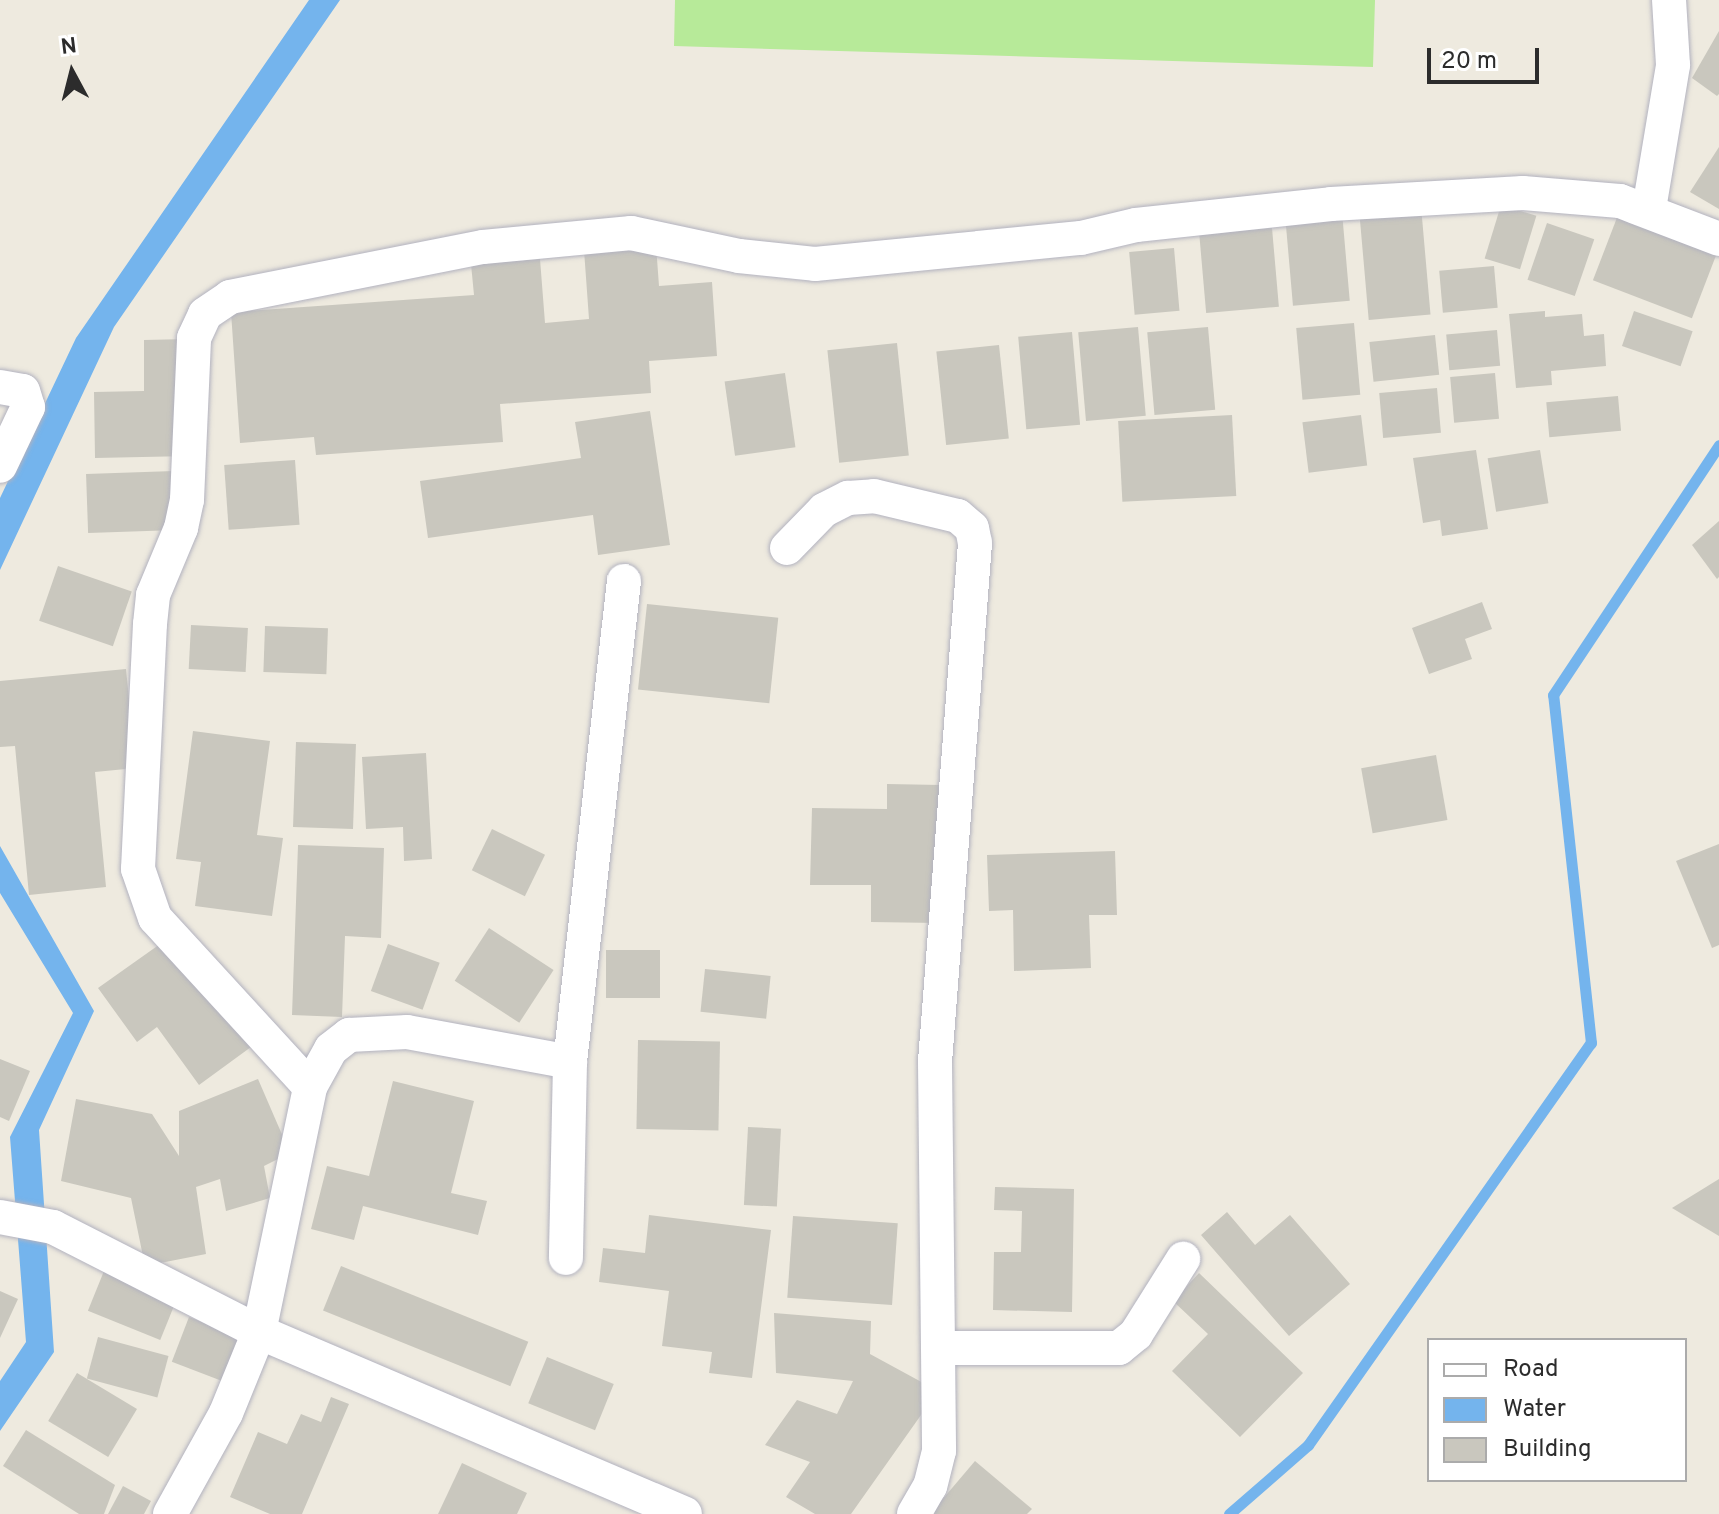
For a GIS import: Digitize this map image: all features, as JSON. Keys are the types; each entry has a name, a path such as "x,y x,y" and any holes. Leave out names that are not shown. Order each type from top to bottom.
{"street":[{"path":"1649,209 1673,65 1669,0"},
{"path":"310,1087 155,918 138,869 153,595 181,528 187,500 194,338 205,314 230,297 483,247 631,233 739,256 815,264 1081,238 1136,225 1331,204 1523,193 1584,196 1649,209 1719,239"},
{"path":"0,387 23,391 28,407 0,466"},
{"path":"787,548 824,510 848,498 874,496 930,506 958,516 972,528 935,1062 939,1451 930,1486 914,1514"},
{"path":"566,1258 570,1062 624,581"},
{"path":"170,1514 226,1413 259,1332 310,1087 331,1049 349,1035 372,1031 431,1036 570,1062"},
{"path":"2,1218 53,1227 259,1332 685,1514"},
{"path":"938,1348 1119,1348 1136,1334 1183,1259"}],"green space":[{"path":"675,0 1375,0 1373,67 674,46"}],"water":[{"path":"309,0 340,0 114,327 0,570 0,498 76,338"},
{"path":"0,846 94,1011 39,1130 54,1352 0,1431 0,1381 26,1342 10,1137 73,1013 0,893"}],"building":[{"path":"1719,31 1719,94 1717,96 1692,78"},
{"path":"1719,147 1719,209 1690,192"},
{"path":"1501,205 1536,216 1520,269 1485,259"},
{"path":"1421,206 1430,315 1369,320 1359,211"},
{"path":"1342,212 1350,301 1293,306 1285,217"},
{"path":"1618,215 1717,253 1692,318 1593,280"},
{"path":"1547,223 1594,239 1575,296 1527,280"},
{"path":"1272,228 1279,307 1206,313 1199,234"},
{"path":"656,245 659,286 712,282 717,356 649,361 651,393 500,404 503,442 316,455 314,437 240,443 231,312 474,295 471,264 540,259 545,323 589,319 584,250"},
{"path":"1174,248 1179,311 1135,315 1129,252"},
{"path":"1494,266 1498,308 1443,313 1439,271"},
{"path":"1545,311 1545,317 1582,314 1584,336 1604,334 1606,366 1551,371 1552,385 1516,388 1509,314"},
{"path":"1634,311 1693,331 1681,366 1622,346"},
{"path":"1354,323 1360,395 1302,400 1296,328"},
{"path":"1138,327 1146,416 1086,421 1078,332"},
{"path":"1208,327 1215,410 1154,415 1147,332"},
{"path":"1497,330 1500,366 1449,370 1446,334"},
{"path":"1072,332 1080,425 1026,429 1018,337"},
{"path":"1435,335 1439,375 1374,382 1369,342"},
{"path":"188,339 190,456 95,458 94,392 144,391 144,340"},
{"path":"897,343 909,455 839,463 827,350"},
{"path":"999,345 1009,438 946,445 936,352"},
{"path":"785,373 795,447 735,456 725,381"},
{"path":"1495,373 1499,419 1454,423 1450,377"},
{"path":"1437,388 1441,433 1383,438 1379,393"},
{"path":"1618,396 1621,431 1549,437 1546,402"},
{"path":"650,411 670,545 598,555 593,515 428,538 420,481 581,458 575,422"},
{"path":"1232,415 1236,496 1122,502 1118,421"},
{"path":"1361,415 1367,466 1309,473 1302,422"},
{"path":"1476,450 1488,529 1442,536 1440,520 1423,523 1413,458"},
{"path":"1540,450 1548,503 1496,512 1488,458"},
{"path":"295,460 300,525 229,530 224,465"},
{"path":"174,471 176,530 88,533 86,474"},
{"path":"1719,521 1719,577 1717,579 1692,545"},
{"path":"58,566 132,591 113,646 39,621"},
{"path":"1482,602 1492,629 1465,639 1472,659 1429,674 1412,628"},
{"path":"647,604 778,618 769,703 638,690"},
{"path":"191,625 248,628 246,672 189,669"},
{"path":"265,626 328,628 326,674 263,672"},
{"path":"126,669 136,768 95,772 106,887 29,895 15,746 0,747 0,681"},
{"path":"193,731 270,741 257,835 283,838 272,916 195,906 201,862 176,859"},
{"path":"296,742 356,744 353,829 293,827"},
{"path":"426,753 432,859 404,861 403,827 366,829 362,757"},
{"path":"1436,755 1447,820 1373,833 1361,768"},
{"path":"887,784 941,785 938,923 871,922 871,885 810,885 812,808 887,809"},
{"path":"492,829 545,855 525,896 472,870"},
{"path":"1719,844 1719,945 1712,948 1676,861"},
{"path":"298,845 384,848 381,938 345,936 342,1017 292,1015"},
{"path":"1115,851 1117,915 1089,915 1091,968 1014,971 1013,910 989,911 987,855"},
{"path":"489,928 554,970 519,1023 455,981"},
{"path":"170,937 251,1047 199,1085 157,1027 137,1042 98,988"},
{"path":"388,944 440,963 423,1010 371,991"},
{"path":"606,950 660,950 660,998 606,998"},
{"path":"705,969 771,976 766,1019 701,1012"},
{"path":"638,1040 720,1041 718,1130 636,1129"},
{"path":"0,1059 30,1071 9,1121 0,1117"},
{"path":"258,1079 290,1153 264,1166 270,1198 226,1211 220,1179 196,1187 206,1254 145,1266 131,1198 61,1181 76,1099 152,1114 179,1156 179,1111"},
{"path":"393,1081 474,1101 451,1193 487,1201 478,1235 363,1206 354,1240 311,1229 327,1166 369,1176"},
{"path":"748,1127 781,1129 777,1207 744,1205"},
{"path":"1719,1179 1719,1236 1672,1208"},
{"path":"995,1187 1074,1189 1072,1312 993,1310 994,1252 1021,1252 1022,1211 994,1210"},
{"path":"1227,1212 1255,1245 1290,1215 1350,1284 1289,1336 1201,1235"},
{"path":"649,1215 771,1230 752,1378 709,1373 712,1352 662,1346 669,1291 599,1282 603,1248 645,1253"},
{"path":"793,1216 898,1223 892,1305 787,1298"},
{"path":"341,1266 528,1342 510,1386 323,1311"},
{"path":"104,1271 176,1300 160,1340 88,1311"},
{"path":"1199,1273 1303,1373 1240,1437 1172,1371 1208,1334 1173,1301"},
{"path":"0,1291 18,1299 0,1338"},
{"path":"774,1313 871,1321 870,1354 938,1391 851,1514 815,1514 786,1497 810,1462 765,1445 797,1400 837,1414 853,1381 776,1373"},
{"path":"189,1317 250,1340 232,1385 172,1362"},
{"path":"98,1337 169,1356 157,1397 87,1379"},
{"path":"547,1357 614,1384 595,1430 528,1403"},
{"path":"77,1373 137,1409 108,1457 48,1421"},
{"path":"331,1397 349,1404 302,1514 270,1514 230,1497 258,1432 287,1444 301,1414 321,1422"},
{"path":"26,1430 115,1485 104,1514 79,1514 3,1466"},
{"path":"975,1461 1032,1509 1027,1514 930,1514"},
{"path":"462,1463 527,1493 517,1514 438,1514"},
{"path":"123,1486 151,1501 144,1514 108,1514"}],"waterway":[{"path":"1229,1514 1308,1445 1591,1043 1553,695 1719,445"}]}
